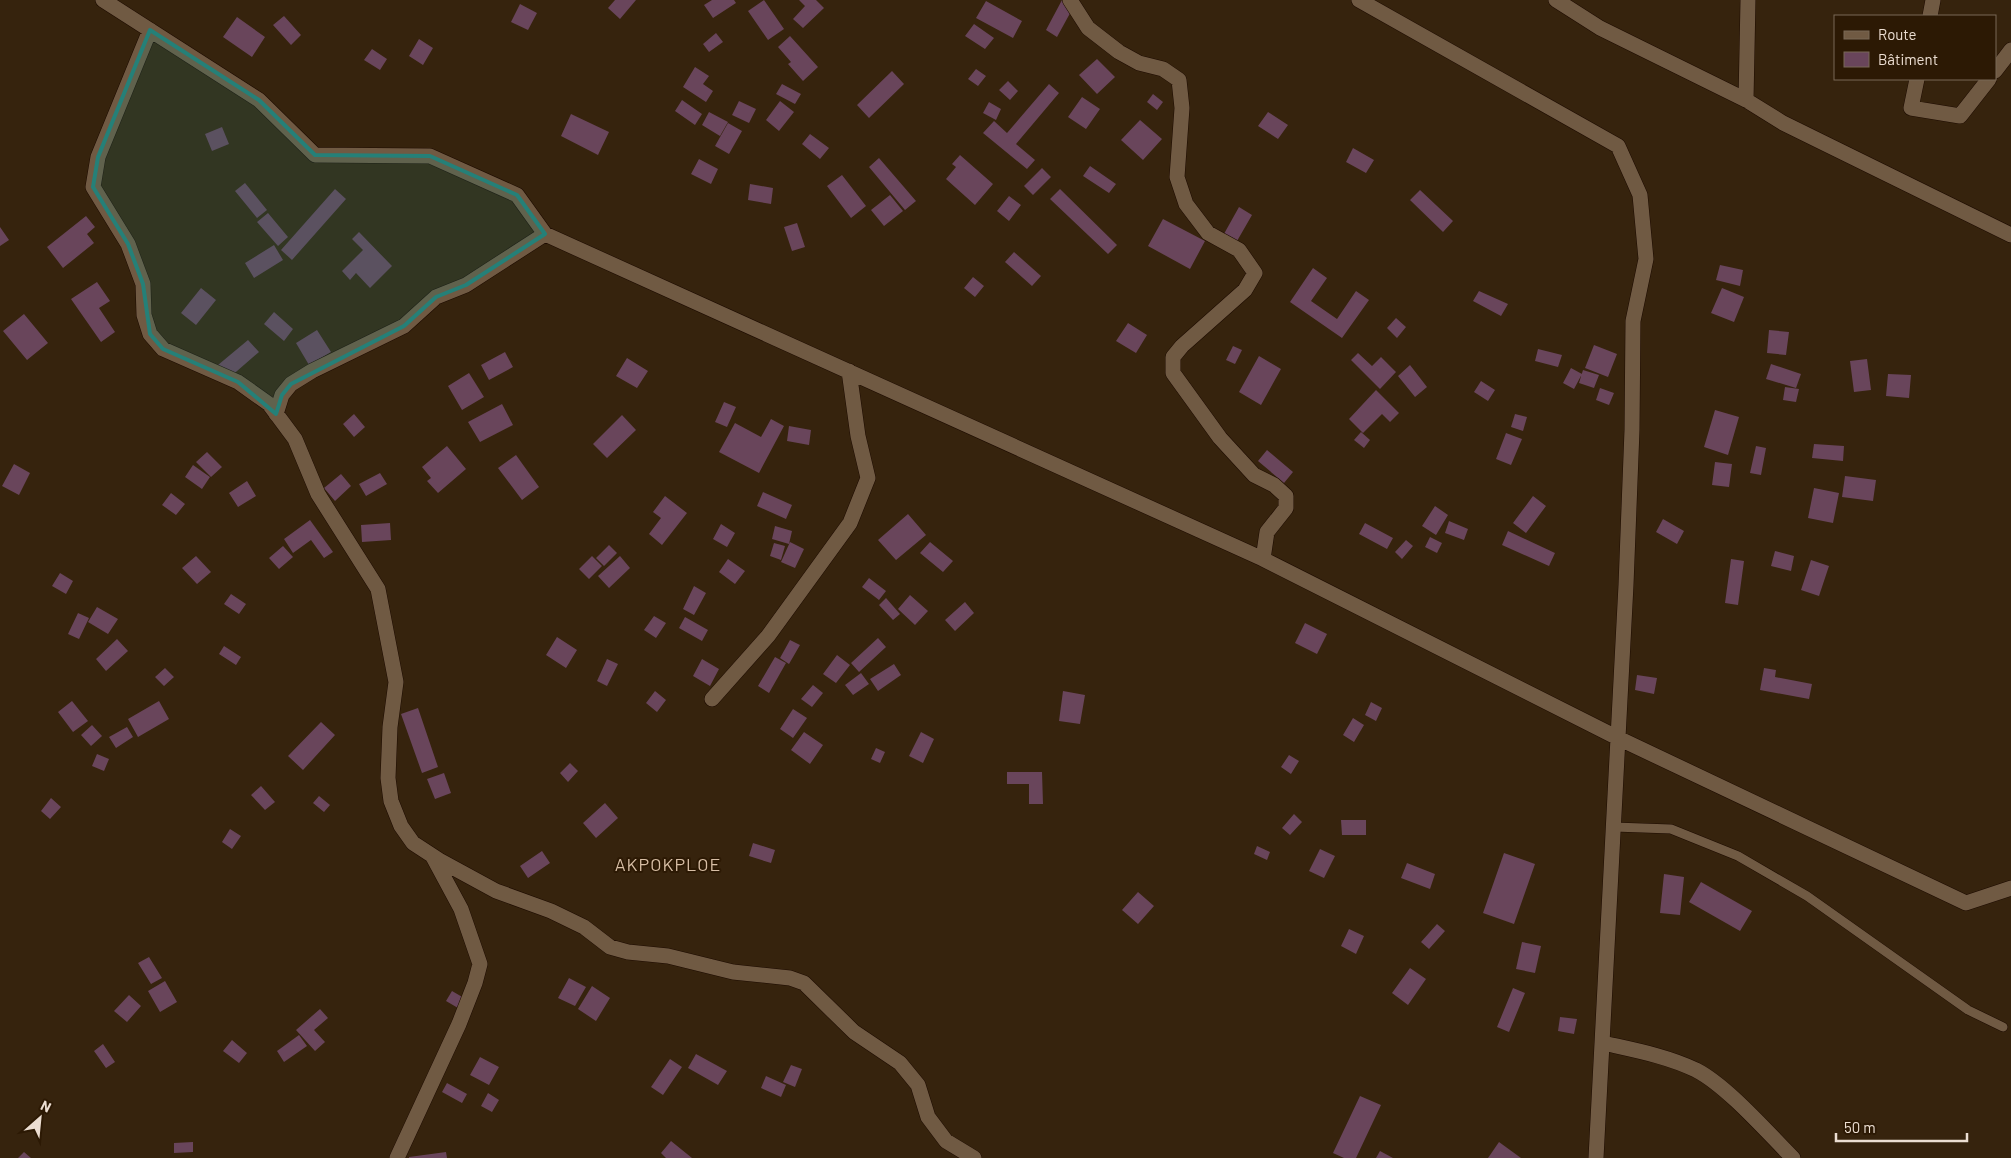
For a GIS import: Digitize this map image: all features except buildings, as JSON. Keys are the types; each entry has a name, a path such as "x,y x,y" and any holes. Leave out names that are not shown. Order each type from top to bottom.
{"street":[{"path":"103,0 259,100 315,155 430,156 517,195 545,234 1263,558 1618,738 1966,903 2011,888"},
{"path":"1070,0 1088,28 1119,52 1139,63 1164,69 1179,80 1182,108 1177,177 1186,204 1208,233 1239,250 1255,273 1245,290 1182,346 1173,357 1173,373 1220,438 1237,457 1254,475 1274,485 1286,496 1286,508 1266,532 1263,558"},
{"path":"1359,0 1618,146 1640,196 1646,259 1632,321 1632,430 1626,585 1596,1158"},
{"path":"1556,0 1600,28 1746,100 1783,123 2011,235"},
{"path":"1746,100 1748,0"},
{"path":"1930,15 1933,0"},
{"path":"150,30 98,157 93,187 128,244 143,284 144,315 150,334 164,349 238,382 269,404 295,439 318,494 378,589 396,682 390,727 388,778 391,801 401,826 413,843 432,856 496,891 551,911 584,927 610,946 628,952 668,956 733,972 790,978 804,983 854,1032 900,1063 918,1086 928,1117 946,1141 974,1158"},
{"path":"1996,70 2011,50"},
{"path":"1917,80 1911,108 1960,116 1988,80"},
{"path":"276,414 282,395 291,384 312,371 404,326 436,298 466,285 545,234"},
{"path":"712,699 768,636 850,523 868,478 858,436 849,371"},
{"path":"397,1158 459,1024 475,983 480,964 461,909 432,856"},
{"path":"1603,1043 1664,1058 1696,1071 1722,1089 1793,1158"}],"lane":[{"path":"1614,827 1671,829 1738,856 1807,896 1968,1010 2004,1027"}],"highlighted area":[{"path":"150,30 259,100 315,155 430,156 517,195 545,234 466,285 436,297 404,326 291,384 282,395 276,414 238,382 163,349 150,334 143,284 128,244 93,187 98,157"}],"district":[{"name":"AKPOKPLOE","path":"668,865"}]}
